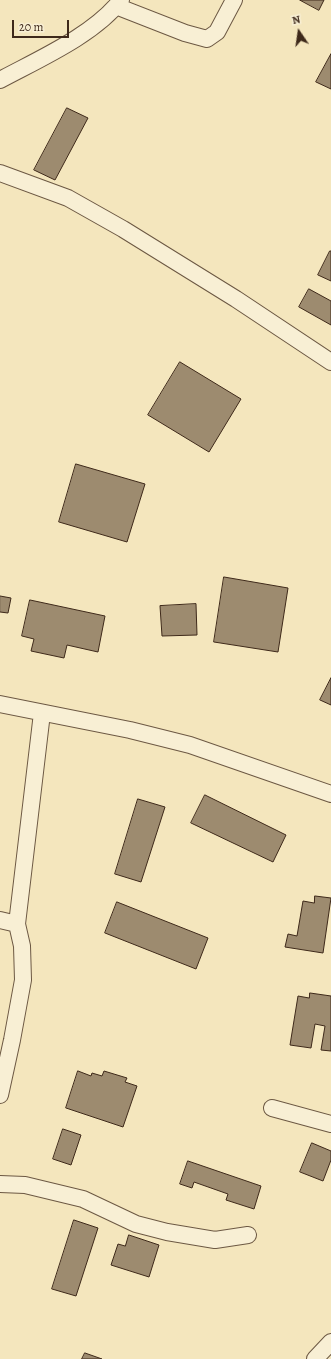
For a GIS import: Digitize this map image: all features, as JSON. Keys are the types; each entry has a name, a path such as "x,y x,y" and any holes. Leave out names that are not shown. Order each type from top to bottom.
{"street":[{"path":"0,80 90,30 119,3 186,33 207,39 217,32 234,0"},
{"path":"0,173 68,198 116,225 236,300 331,362"},
{"path":"0,704 130,730 190,745 331,794"},
{"path":"0,1095 23,980 22,946 17,924 42,713"},
{"path":"0,920 17,924"},
{"path":"272,1108 331,1124"},
{"path":"0,1184 25,1185 83,1199 136,1224 167,1232 215,1240 248,1236"},
{"path":"315,1359 331,1342"}],"building":[{"path":"300,0 324,0 319,10"},
{"path":"331,54 331,89 316,82"},
{"path":"67,108 88,118 55,180 34,170"},
{"path":"331,251 331,281 318,275"},
{"path":"309,289 331,301 331,325 299,307"},
{"path":"180,362 241,399 209,452 148,415"},
{"path":"76,464 145,484 127,542 59,522"},
{"path":"224,577 288,588 278,652 214,642"},
{"path":"0,596 11,598 8,613 0,612"},
{"path":"30,600 105,616 98,652 67,645 64,658 31,651 34,639 22,636"},
{"path":"196,604 197,635 162,636 160,606"},
{"path":"331,678 331,705 320,700"},
{"path":"205,795 286,835 273,862 191,823"},
{"path":"138,799 165,807 141,882 115,874"},
{"path":"315,896 331,898 323,953 285,947 288,934 297,936 303,901 314,903"},
{"path":"117,902 208,938 196,969 105,933"},
{"path":"310,993 331,996 331,1051 321,1050 325,1026 315,1024 311,1048 290,1045 298,996 309,998"},
{"path":"78,1071 91,1076 92,1073 102,1076 104,1071 127,1078 125,1082 137,1086 123,1127 66,1108"},
{"path":"63,1129 81,1135 71,1165 53,1159"},
{"path":"312,1143 331,1151 331,1160 323,1181 300,1172"},
{"path":"188,1161 261,1186 254,1209 226,1200 228,1194 194,1182 192,1188 180,1184"},
{"path":"74,1220 98,1228 76,1296 52,1289"},
{"path":"129,1235 159,1245 149,1277 111,1265 118,1244 125,1246"},
{"path":"85,1353 102,1359 82,1359"}]}
